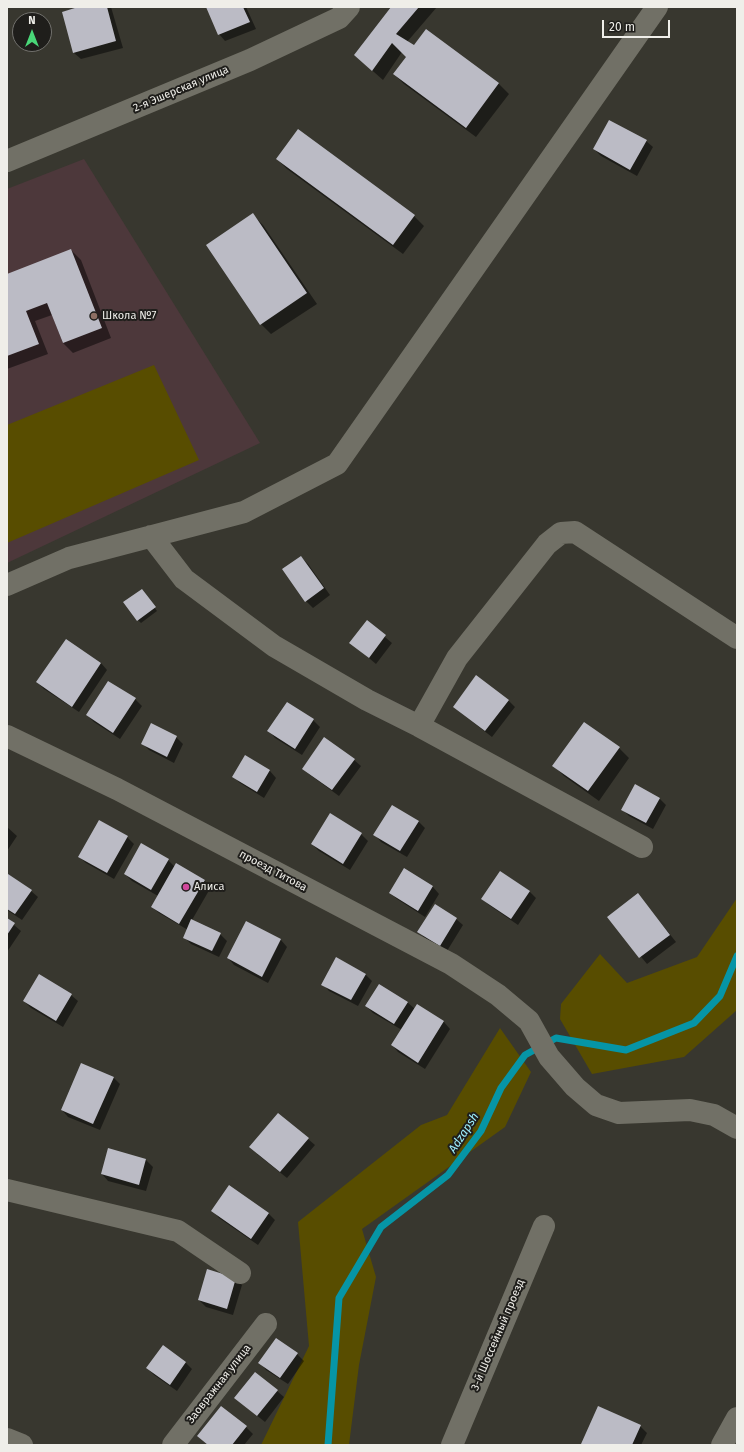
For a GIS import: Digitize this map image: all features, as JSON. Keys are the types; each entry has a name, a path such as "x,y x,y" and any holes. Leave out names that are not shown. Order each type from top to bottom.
{"street":[{"name":"2-я Эшерская улица","path":"7,161 250,60 339,18 349,7"},
{"path":"7,585 69,558 244,512 337,464 657,7"},
{"path":"419,726 457,658 547,544 561,533 575,532 737,638"},
{"path":"151,536 184,579 274,646 367,700 419,726 642,847"},
{"name":"проезд Титова","path":"7,736 124,793 451,964 498,995 529,1021 549,1057 575,1087 596,1105 619,1112 690,1110 714,1115 737,1128"},
{"path":"7,1190 178,1231 240,1274"},
{"name":"3-й Шоссейный проезд","path":"452,1445 544,1226"},
{"name":"Заовражная улица","path":"172,1445 266,1324"},
{"path":"722,1445 737,1418"},
{"path":"7,1439 22,1445"}],"shaded area":[{"name":"Школа №7","path":"84,159 260,443 7,563 7,189"},
{"path":"154,365 199,460 7,543 7,425"},
{"path":"737,898 737,1010 684,1057 592,1074 560,1019 561,1004 600,954 627,983 697,957"},
{"path":"500,1028 531,1072 505,1127 362,1229 376,1277 359,1365 349,1445 261,1445 309,1346 298,1222 421,1125 447,1115"}],"building":[{"path":"78,7 107,7 116,41 73,53 62,12"},
{"path":"206,7 243,7 250,22 218,35"},
{"path":"391,7 419,7 396,34 414,45 426,29 499,83 466,128 393,74 406,57 392,43 372,71 354,55"},
{"path":"609,120 647,140 630,170 593,149"},
{"path":"298,129 415,215 393,245 276,159"},
{"path":"253,213 307,293 260,325 206,245"},
{"path":"71,249 102,328 63,343 47,303 26,311 39,344 7,356 7,274"},
{"path":"301,556 324,588 305,602 282,569"},
{"path":"142,589 156,607 137,621 123,602"},
{"path":"367,620 386,635 369,658 349,643"},
{"path":"66,639 101,663 72,707 36,682"},
{"path":"476,675 509,700 485,731 453,707"},
{"path":"108,681 136,698 113,733 86,715"},
{"path":"287,702 314,719 295,749 267,731"},
{"path":"584,722 620,747 588,791 552,766"},
{"path":"151,723 177,736 167,757 141,744"},
{"path":"324,737 355,759 332,790 302,769"},
{"path":"245,755 270,770 257,792 232,777"},
{"path":"635,784 660,798 646,823 621,810"},
{"path":"392,805 419,821 400,851 373,835"},
{"path":"330,813 362,833 343,864 311,844"},
{"path":"99,820 128,836 107,873 78,857"},
{"path":"141,843 169,859 151,890 124,874"},
{"path":"176,863 205,880 179,924 151,907"},
{"path":"404,868 433,886 418,911 389,893"},
{"path":"500,871 530,891 511,919 481,899"},
{"path":"8,874 32,890 15,914 7,909"},
{"path":"638,893 670,935 639,958 607,917"},
{"path":"435,904 457,918 440,946 417,932"},
{"path":"7,918 15,923 7,935"},
{"path":"191,919 221,933 212,951 183,938"},
{"path":"246,921 281,939 262,977 227,958"},
{"path":"336,957 366,974 351,1000 321,985"},
{"path":"39,974 72,994 56,1021 23,1001"},
{"path":"379,984 408,1002 394,1024 365,1006"},
{"path":"417,1004 444,1021 418,1063 391,1045"},
{"path":"81,1063 114,1077 93,1124 61,1110"},
{"path":"278,1113 309,1138 280,1172 249,1147"},
{"path":"108,1148 146,1159 139,1185 101,1174"},
{"path":"229,1185 269,1213 251,1239 211,1211"},
{"path":"207,1269 236,1278 227,1309 198,1300"},
{"path":"276,1338 298,1353 280,1378 258,1363"},
{"path":"163,1345 186,1362 170,1385 146,1368"},
{"path":"255,1372 278,1390 257,1416 234,1398"},
{"path":"221,1406 247,1426 232,1445 208,1445 197,1436"},
{"path":"598,1406 641,1425 632,1445 581,1444"}],"waterway":[{"name":"Adzapsh","path":"328,1445 339,1298 381,1227 448,1175 481,1131 501,1088 525,1055 556,1038 626,1050 694,1023 720,996 737,956"}],"place":[{"name":"Школа №7","path":"94,316"},
{"name":"Алиса","path":"186,887"}]}
